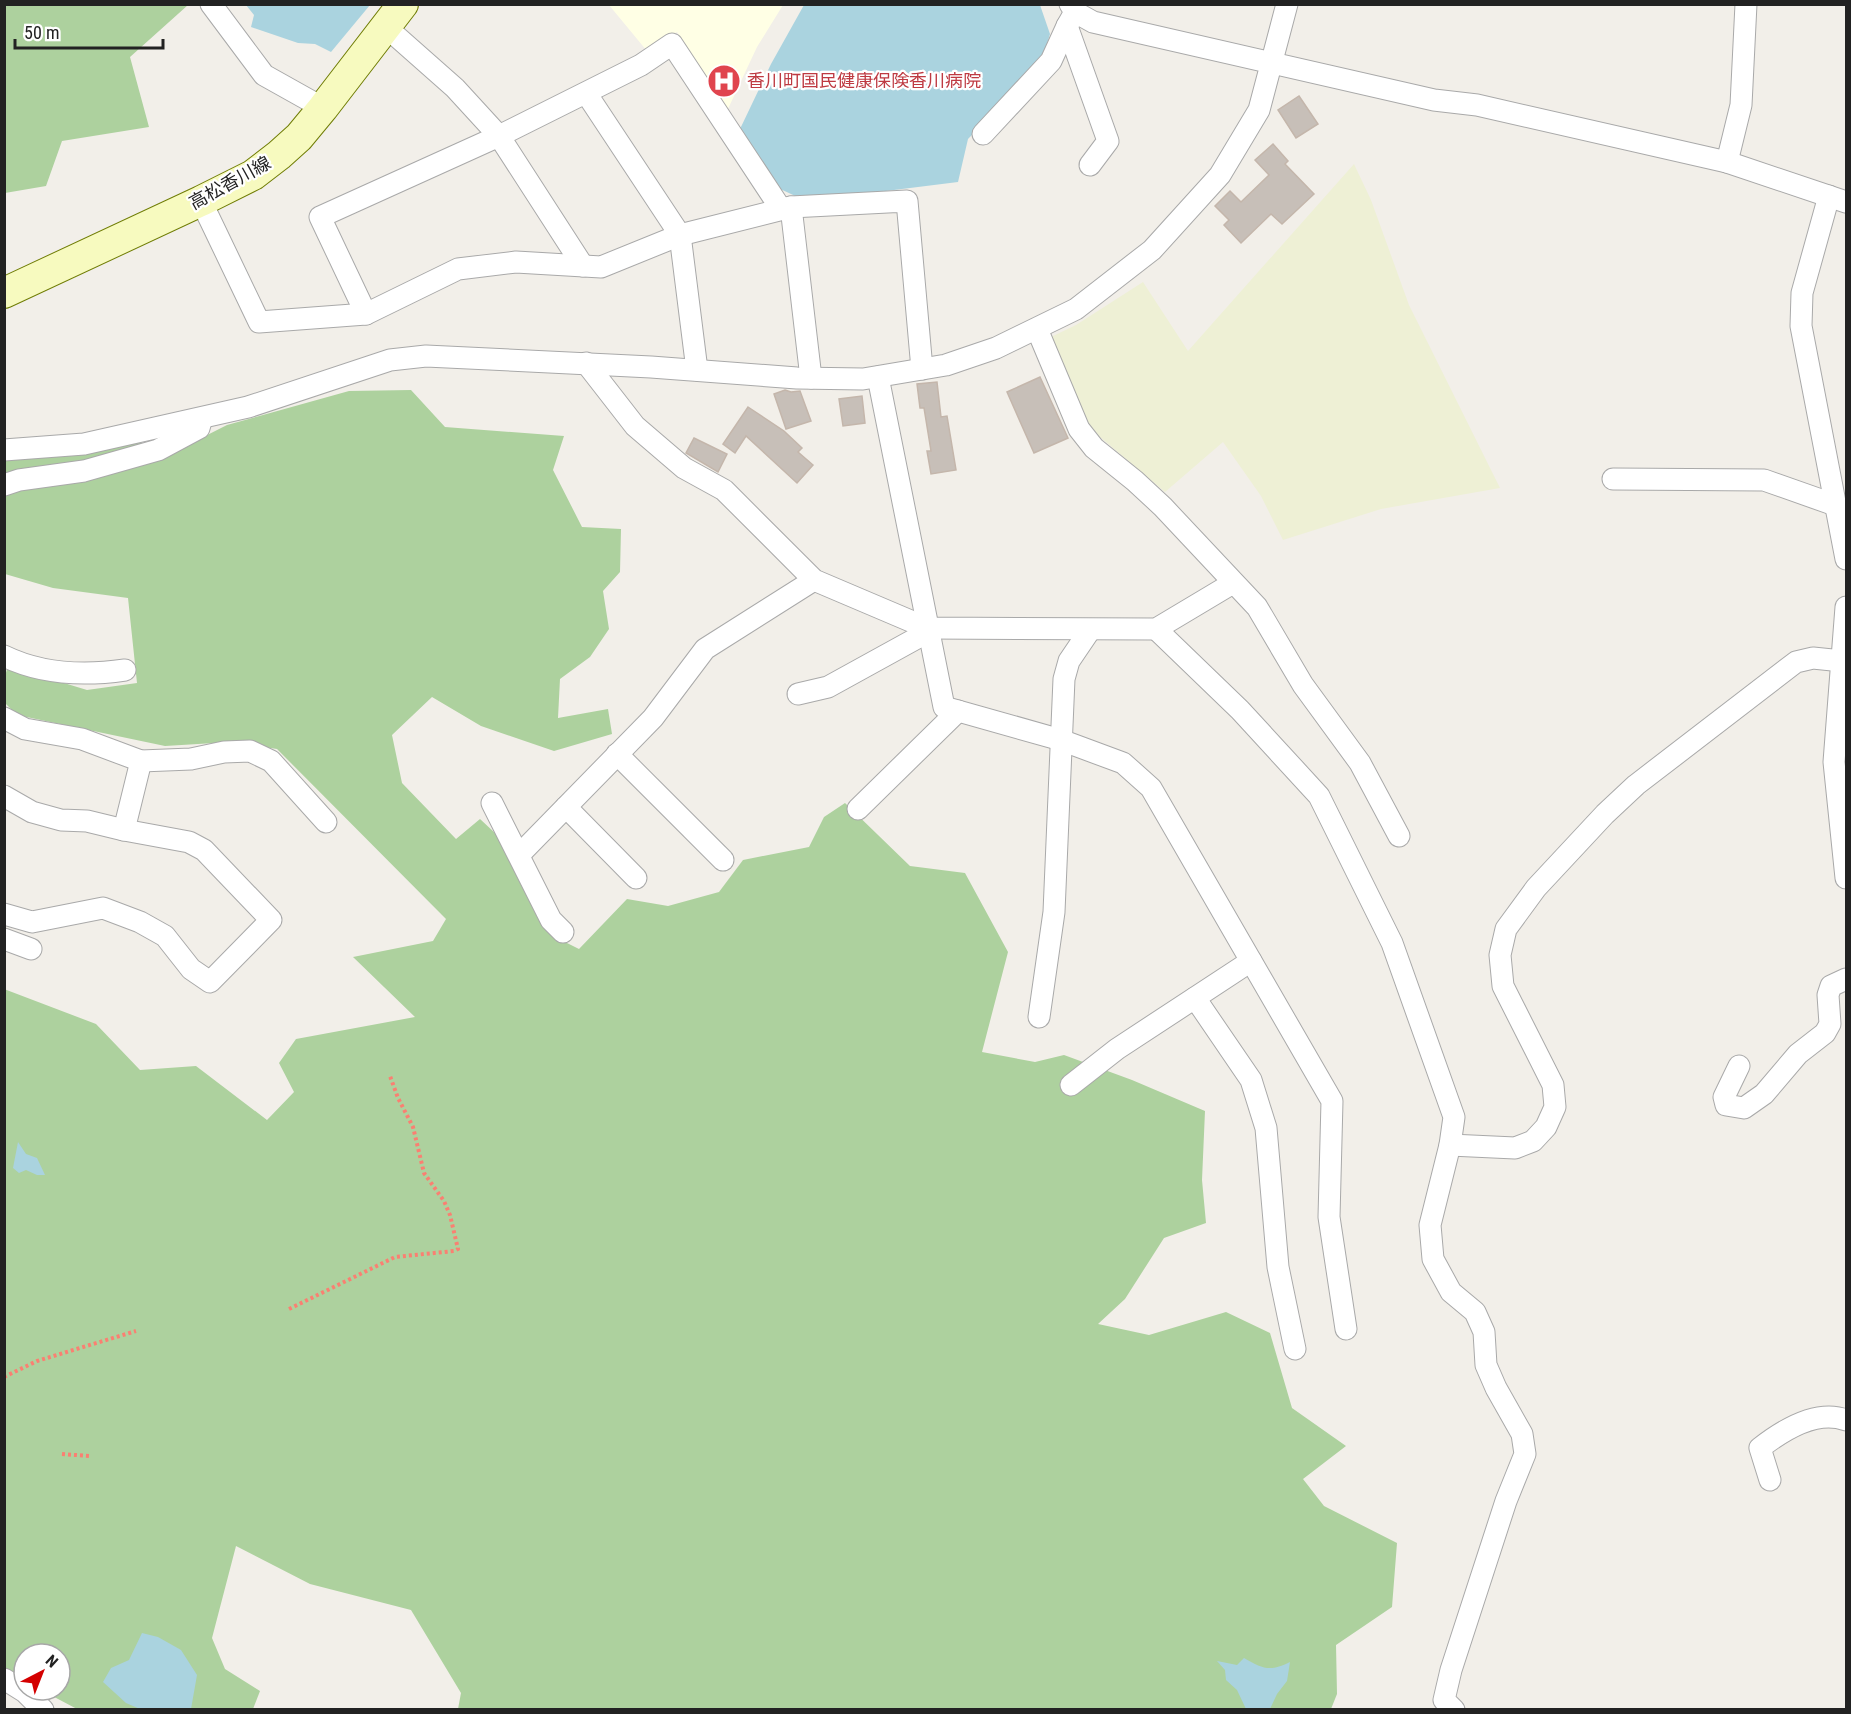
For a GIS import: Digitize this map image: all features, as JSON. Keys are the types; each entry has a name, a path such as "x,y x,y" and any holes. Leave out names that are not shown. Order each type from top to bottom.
{"main road":[{"name":"高松香川線","path":"4,293 253,175 299,137 394,16"}],"street":[{"path":"212,4 264,75 323,108"},
{"path":"4,450 84,444 202,418 248,407 390,360 426,356 863,379 945,365 996,348 1076,309 1152,250 1220,175 1259,110 1287,4"},
{"path":"1727,162 1741,105 1746,4"},
{"path":"1071,14 1093,22 1434,100 1477,105 1727,162 1838,199 1802,294 1801,326 1846,559"},
{"path":"983,134 1052,61 1071,14"},
{"path":"1071,14 1108,141 1090,165"},
{"path":"394,16 499,136 584,266"},
{"path":"366,314 320,218 499,136 586,93 641,65 672,44 786,208 811,378"},
{"path":"586,93 680,235 697,370"},
{"path":"201,201 259,322 366,314 458,269 516,262 601,267 680,235 786,208 907,201 922,369"},
{"path":"1037,329 1079,429 1094,448 1135,481 1162,507 1257,607 1303,685 1360,763 1399,836"},
{"path":"586,363 635,426 684,468 724,490 814,580 927,628 1155,629 1233,583"},
{"path":"878,377 944,706 1062,740 1122,762 1151,788 1332,1101 1329,1217 1346,1329"},
{"path":"4,485 19,480 84,471 158,450 199,428 202,418"},
{"path":"1613,479 1764,480 1835,506"},
{"path":"519,855 653,718 705,649 814,580"},
{"path":"1846,607 1834,762 1846,878"},
{"path":"798,694 828,687 917,638 927,628"},
{"path":"1155,629 1240,710 1319,796 1392,943 1454,1117 1450,1145 1430,1225 1433,1259 1451,1292 1475,1312 1484,1332 1486,1365 1496,1389 1522,1434 1525,1455 1506,1501 1451,1670 1444,1700 1454,1710"},
{"path":"1039,1017 1054,912 1064,679 1069,661 1090,630"},
{"path":"4,656 20,664 59,673 99,674 125,670"},
{"path":"1450,1145 1515,1148 1533,1141 1546,1127 1555,1107 1553,1085 1503,986 1500,955 1506,929 1536,888 1605,814 1636,785 1796,662 1813,658 1842,661"},
{"path":"858,808 958,711"},
{"path":"4,718 26,729 82,739 141,761 191,759 224,752 250,751 271,761 326,822"},
{"path":"617,754 723,860"},
{"path":"124,830 141,761"},
{"path":"4,796 32,812 61,820 87,821 189,842 204,850 271,920 210,982 191,969 165,936 141,922 103,908 32,922 4,914"},
{"path":"492,803 551,921 563,932"},
{"path":"566,807 636,878"},
{"path":"4,939 31,949"},
{"path":"1071,1085 1117,1049 1251,962"},
{"path":"1739,1066 1724,1097 1726,1105 1744,1108 1764,1094 1798,1054 1825,1033 1830,1024 1828,995 1831,986 1846,979"},
{"path":"1195,998 1251,1080 1266,1128 1278,1267 1295,1349"},
{"path":"1770,1480 1760,1448 1777,1434 1819,1417 1838,1417 1846,1420"},
{"path":"4,1679 25,1692 43,1710"}],"path":[{"path":"289,1309 395,1257 458,1249 450,1215 444,1201 424,1173 413,1127 390,1076"},
{"path":"4,1377 37,1361 136,1331"},
{"path":"62,1454 89,1456"}],"shaded area":[{"name":"香川町国民健康保険香川病院","path":"609,5 783,5 757,47 727,111 677,32 647,51"},
{"path":"1354,164 1371,200 1409,305 1500,488 1381,509 1283,540 1261,496 1223,442 1165,492 1100,437 1085,419 1051,337 1076,325 1143,282 1188,351"}],"green space":[{"path":"5,4 188,5 130,57 149,127 62,141 46,186 5,193"},
{"path":"411,390 445,427 564,436 553,470 582,527 621,529 620,572 603,591 609,629 590,657 560,679 558,718 608,709 612,734 554,751 481,726 432,697 392,735 402,783 456,839 480,819 511,848 551,935 579,949 627,899 668,906 719,892 743,860 809,847 824,817 845,803 910,866 965,873 1008,952 982,1052 1035,1062 1064,1055 1132,1080 1205,1111 1202,1180 1206,1223 1164,1238 1125,1299 1098,1324 1149,1335 1226,1312 1270,1333 1292,1408 1346,1446 1303,1479 1324,1506 1397,1543 1392,1607 1336,1645 1337,1694 1331,1709 458,1709 461,1693 411,1610 310,1584 236,1546 212,1638 225,1669 260,1691 253,1709 77,1709 64,1702 72,1702 72,1642 12,1642 12,1673 5,1669 4,989 96,1024 140,1070 196,1066 267,1120 294,1092 279,1063 296,1039 415,1017 353,957 433,941 446,919 277,749 231,742 165,746 17,715 5,703 5,676 8,666 87,690 137,683 128,598 53,588 5,574 5,460 141,442 152,463 227,425 349,391"}],"water":[{"path":"246,5 370,5 331,52 315,44 298,43 251,27 254,15"},
{"path":"804,5 1040,5 1050,34 1041,63 968,139 958,182 806,201 776,187 740,129 771,64"},
{"path":"18,1142 26,1154 37,1158 45,1175 37,1175 26,1170 19,1173 13,1168"},
{"path":"142,1633 158,1637 181,1650 197,1675 191,1709 140,1709 126,1703 103,1682 111,1668 129,1660"},
{"path":"1244,1658 1267,1668 1290,1662 1287,1681 1277,1694 1270,1709 1246,1709 1237,1690 1226,1680 1225,1670 1217,1661 1237,1665"}],"building":[{"path":"1299,96 1318,124 1296,138 1278,110"},
{"path":"1273,144 1288,161 1285,164 1314,194 1282,224 1271,214 1241,243 1224,225 1229,220 1215,206 1230,191 1241,202 1269,175 1255,160"},
{"path":"1040,377 1068,438 1034,453 1007,392"},
{"path":"937,382 941,417 947,416 956,470 931,474 927,451 931,451 924,408 920,408 917,384"},
{"path":"785,390 800,391 811,421 786,429 774,394"},
{"path":"862,396 865,423 843,426 839,399"},
{"path":"748,407 784,431 802,448 798,452 813,465 797,483 746,436 735,453 723,444"},
{"path":"694,438 727,454 718,472 686,453"}],"place":[{"name":"香川町国民健康保険香川病院","path":"724,81"}]}
